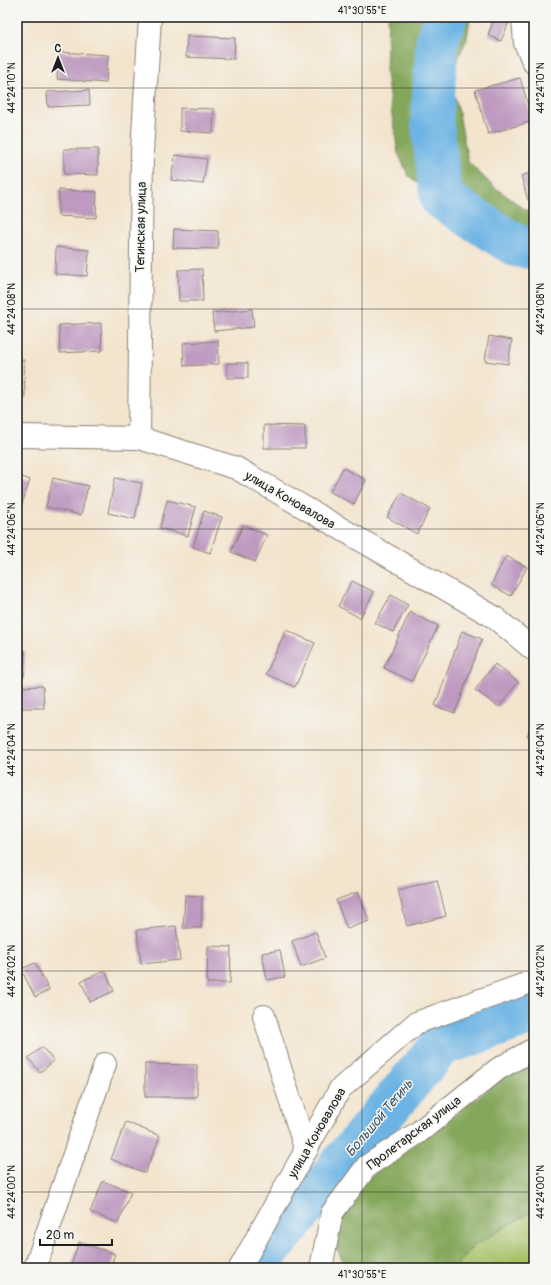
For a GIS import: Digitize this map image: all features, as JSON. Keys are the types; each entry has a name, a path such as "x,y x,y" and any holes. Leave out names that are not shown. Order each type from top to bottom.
{"street":[{"name":"Тегинская улица","path":"138,438 142,152 150,17"},
{"path":"523,17 525,43 534,63"},
{"name":"улица Коновалова","path":"17,436 138,438 236,468 494,617 534,650"},
{"name":"улица Коновалова","path":"240,1268 340,1089 416,1023 534,981"},
{"path":"264,1016 306,1151"},
{"name":"Пролетарская улица","path":"321,1268 332,1213 367,1166 419,1132 498,1069 527,1051 534,1049"},
{"path":"35,1268 105,1064"}],"green space":[{"path":"388,17 470,17 467,39 449,77 458,108 468,162 493,186 526,210 534,213 534,264 490,251 473,234 438,214 428,193 408,175 398,153 389,96 386,71"},
{"path":"534,1056 534,1210 473,1246 455,1268 345,1268 335,1243 352,1190"},
{"path":"534,1210 534,1268 455,1268 473,1246"}],"building":[{"path":"206,17 234,17 234,20"},
{"path":"495,17 511,17 501,41 488,35"},
{"path":"187,36 235,38 234,59 186,57"},
{"path":"59,52 108,55 106,83 57,79"},
{"path":"520,78 533,121 488,134 475,90"},
{"path":"89,90 90,105 48,107 47,92"},
{"path":"180,108 214,109 213,133 180,131"},
{"path":"64,149 98,149 98,175 64,174"},
{"path":"175,155 207,159 203,184 171,180"},
{"path":"534,172 534,199 528,200 521,176"},
{"path":"59,190 97,192 96,218 58,216"},
{"path":"174,229 218,231 218,249 173,248"},
{"path":"56,247 89,250 87,276 55,274"},
{"path":"202,269 203,301 179,301 178,270"},
{"path":"252,309 254,327 214,331 212,313"},
{"path":"101,323 102,351 60,353 59,325"},
{"path":"489,336 512,340 508,364 485,361"},
{"path":"218,341 219,364 184,366 183,343"},
{"path":"17,360 24,360 25,398 17,399"},
{"path":"227,363 248,363 248,378 227,378"},
{"path":"264,425 305,426 305,448 264,448"},
{"path":"343,468 366,480 354,504 330,492"},
{"path":"17,475 30,480 17,519"},
{"path":"53,478 88,486 81,515 46,507"},
{"path":"115,478 142,483 135,519 108,513"},
{"path":"401,493 430,509 417,534 387,517"},
{"path":"167,500 196,507 188,536 160,528"},
{"path":"204,511 222,517 210,553 193,547"},
{"path":"243,525 267,535 255,562 231,552"},
{"path":"506,556 527,567 511,596 491,585"},
{"path":"352,581 374,592 360,618 338,606"},
{"path":"391,595 408,605 393,632 375,623"},
{"path":"410,612 438,626 412,681 384,668"},
{"path":"286,630 315,643 295,687 266,674"},
{"path":"462,631 482,639 455,713 435,706"},
{"path":"17,650 25,651 24,677 17,676"},
{"path":"495,664 518,682 499,707 475,690"},
{"path":"43,686 44,708 17,708 17,687"},
{"path":"534,721 534,739 527,736"},
{"path":"532,856 534,856 534,875 530,875"},
{"path":"437,880 446,916 407,926 398,890"},
{"path":"358,892 369,921 347,929 336,900"},
{"path":"185,895 202,896 201,928 183,928"},
{"path":"176,926 180,960 141,964 137,930"},
{"path":"316,932 325,958 301,967 292,941"},
{"path":"208,946 231,947 230,983 207,983"},
{"path":"280,950 285,977 267,980 262,953"},
{"path":"35,963 49,990 35,997 21,969"},
{"path":"105,971 114,991 90,1002 81,981"},
{"path":"42,1047 54,1061 40,1072 28,1058"},
{"path":"145,1064 197,1065 197,1097 145,1097"},
{"path":"126,1122 160,1136 145,1173 111,1159"},
{"path":"103,1181 131,1192 118,1223 90,1212"},
{"path":"79,1242 115,1254 110,1268 70,1268"}],"waterway":[{"name":"Большой Тегинь","path":"446,17 437,41 432,120 441,198 517,246 534,248"},
{"name":"Большой Тегинь","path":"254,1268 441,1045 534,1013"}]}
